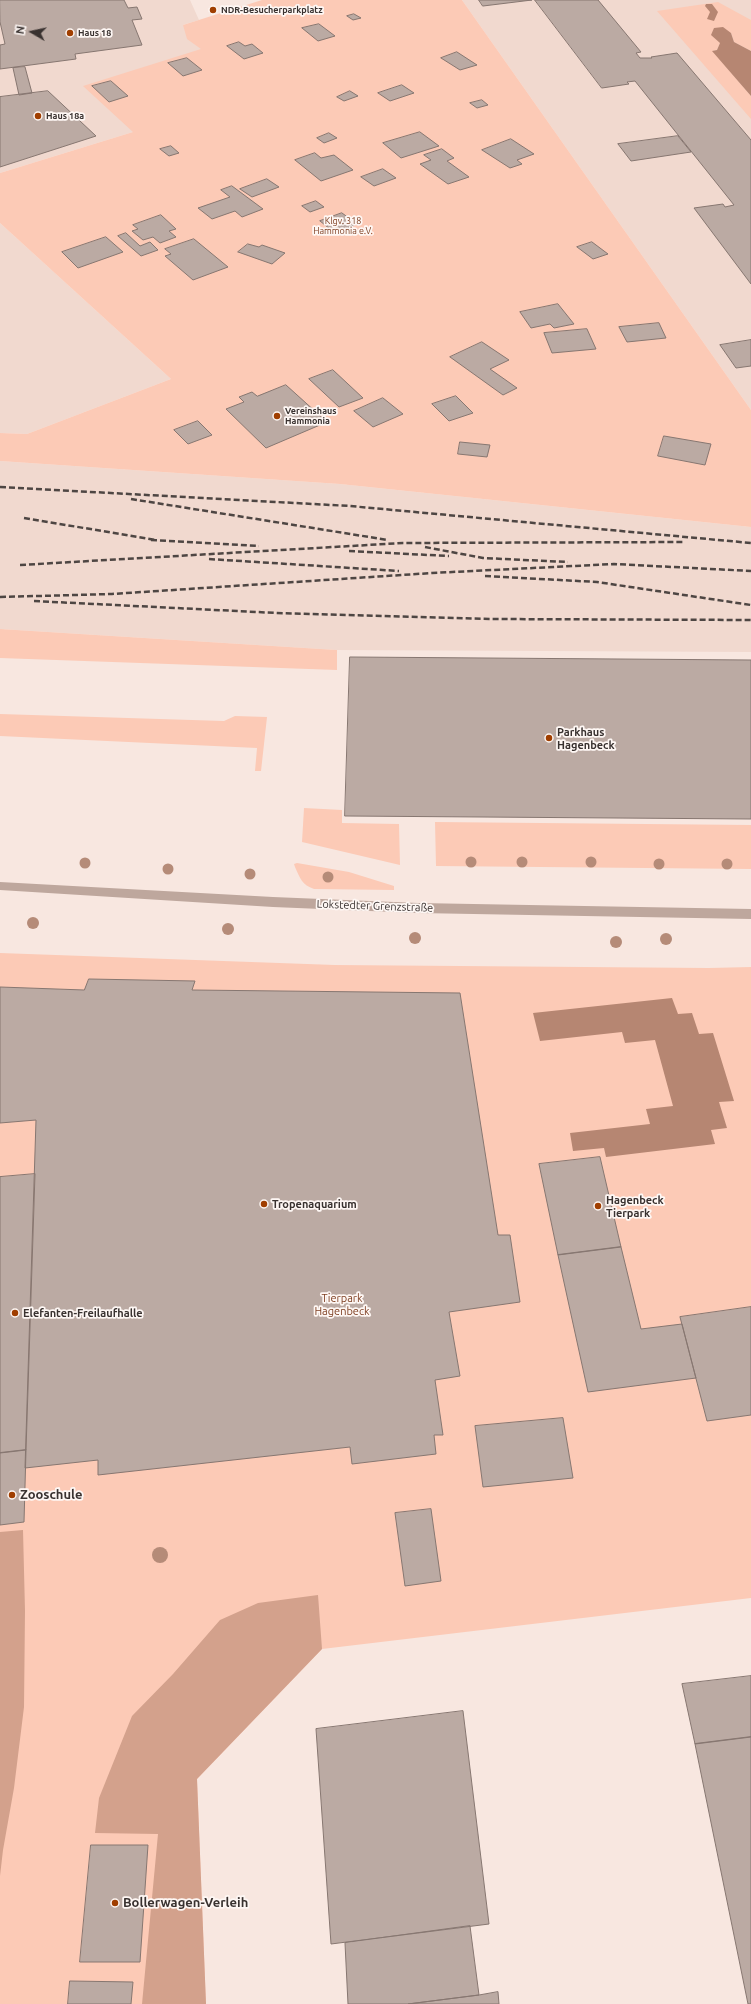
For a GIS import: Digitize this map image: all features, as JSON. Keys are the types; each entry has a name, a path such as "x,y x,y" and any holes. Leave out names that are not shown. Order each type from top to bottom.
{"street":[{"name":"Lokstedter Grenzstraße","path":"0,886 273,902 418,908 751,914"}],"shaded area":[{"path":"0,0 190,0 199,20 183,25 202,49 133,132 0,173"},
{"path":"462,0 751,0 751,410"},
{"path":"723,27 731,33 734,42 751,51 751,96 712,51 717,50 720,43 711,35 714,28"},
{"path":"0,223 171,379 27,434 0,433"},
{"path":"0,461 340,484 751,527 751,652 337,650 0,629"},
{"path":"672,998 678,1014 692,1013 699,1034 713,1033 734,1101 719,1102 727,1128 711,1130 715,1144 606,1157 604,1148 573,1151 570,1133 650,1124 646,1109 673,1106 655,1040 625,1043 622,1032 540,1041 533,1013"},
{"path":"23,1530 25,1611 24,1707 14,1788 0,1876 0,1532"},
{"path":"318,1595 322,1649 197,1779 206,2004 142,2004 158,1834 95,1833 99,1798 132,1716 173,1674 220,1620 258,1603"}],"green space":[{"name":"Klgv. 318 Hammonia e.V.","path":"262,0 462,0 751,410 751,527 340,484 0,461 0,433 27,434 171,379 0,223 0,173 133,132 83,86 201,49 187,39 183,25"},
{"path":"718,2 751,20 751,51 734,42 731,33 720,43 717,50 713,51 751,96 751,119 657,11"},
{"path":"0,629 337,650 337,670 0,658"},
{"path":"0,714 224,721 235,716 267,717 261,771 255,771 257,748 0,736"},
{"path":"304,808 342,810 342,823 399,824 400,865 302,842"},
{"path":"435,822 751,825 751,869 436,866"},
{"path":"297,863 349,872 394,886 394,890 314,889 302,881 298,875 294,864"},
{"name":"Tierpark Hagenbeck","path":"0,953 335,965 709,968 751,967 751,1598 322,1649 197,1779 206,2004 0,2004"}],"building":[{"name":"Haus 18","path":"0,0 124,0 128,8 137,7 142,19 132,20 142,45 75,54 76,59 0,69 0,45 5,44 0,22"},
{"path":"479,0 532,0 483,6"},
{"path":"535,0 598,0 641,52 636,53 640,58 652,58 651,57 677,53 751,140 751,284 694,208 723,204 725,207 734,205 635,81 627,82 629,84 602,88"},
{"path":"354,14 361,18 353,20 347,16"},
{"path":"319,24 335,36 318,41 302,28"},
{"path":"239,42 245,46 252,44 263,53 244,59 227,46"},
{"path":"457,52 477,65 460,70 441,58"},
{"path":"187,58 202,70 183,76 168,63"},
{"path":"25,67 32,93 19,95 13,68"},
{"path":"111,81 128,96 109,102 92,86"},
{"path":"402,85 414,93 390,101 378,93"},
{"name":"Haus 18a","path":"48,91 96,136 0,167 0,97"},
{"path":"350,91 358,96 344,101 337,97"},
{"path":"482,100 488,105 477,108 470,103"},
{"path":"420,132 439,146 401,158 383,143"},
{"path":"329,133 337,138 324,143 317,138"},
{"path":"678,136 691,152 631,161 618,144"},
{"path":"511,139 534,154 517,160 522,164 510,168 482,150"},
{"path":"171,146 179,153 169,156 160,149"},
{"path":"442,149 454,158 447,161 469,177 448,184 420,164 431,160 424,155"},
{"path":"315,153 321,158 334,155 353,170 321,181 295,160"},
{"path":"383,169 396,178 374,186 361,177"},
{"path":"267,179 279,187 252,197 240,189"},
{"path":"232,186 263,209 242,217 235,211 212,219 198,208 230,197 221,190"},
{"path":"316,201 324,207 310,212 302,206"},
{"path":"342,213 357,224 335,233 320,221"},
{"path":"161,215 176,229 169,231 176,237 160,243 153,237 143,240 132,231 138,229 133,225"},
{"path":"126,233 140,246 150,242 158,250 141,256 118,236"},
{"path":"106,237 123,252 78,268 62,252"},
{"path":"194,239 228,267 193,280 165,256 171,254 165,249"},
{"path":"592,242 608,254 593,259 577,247"},
{"path":"248,244 259,247 262,245 285,253 272,264 238,252"},
{"path":"558,304 574,324 554,328 550,324 531,328 520,312"},
{"path":"659,323 666,338 627,342 619,327"},
{"path":"587,329 596,349 552,353 544,333"},
{"path":"751,340 751,366 736,368 720,345"},
{"path":"482,342 509,360 490,369 517,388 503,395 450,357"},
{"path":"333,370 363,398 339,407 309,379"},
{"name":"Vereinshaus Hammonia","path":"286,385 327,422 266,448 226,409 244,402 239,397 252,392 257,396"},
{"path":"456,396 473,413 449,421 432,404"},
{"path":"383,398 403,414 373,427 354,411"},
{"path":"198,421 212,435 188,444 174,430"},
{"path":"664,436 711,444 705,465 658,456"},
{"path":"460,442 490,445 487,457 458,454"},
{"name":"Parkhaus Hagenbeck","path":"350,657 751,660 751,819 345,816"},
{"name":"Tropenaquarium","path":"89,979 195,981 192,990 460,993 498,1235 510,1235 520,1302 449,1312 460,1376 435,1380 443,1435 434,1435 436,1454 352,1464 350,1447 98,1475 98,1460 25,1468 36,1120 0,1123 0,987 84,990"},
{"path":"600,1157 621,1247 558,1255 539,1164"},
{"name":"Elefanten-Freilaufhalle","path":"35,1174 26,1450 0,1453 0,1177"},
{"path":"621,1247 641,1329 682,1324 696,1378 588,1392 558,1255"},
{"path":"751,1307 751,1415 707,1421 680,1317"},
{"path":"563,1418 573,1478 483,1487 475,1426"},
{"name":"Zooschule","path":"26,1450 24,1522 0,1525 0,1453"},
{"path":"431,1509 441,1581 405,1586 395,1513"},
{"path":"751,1676 751,1737 695,1744 682,1684"},
{"path":"463,1711 489,1924 331,1944 316,1729"},
{"path":"751,1737 751,2004 748,2004 695,1744"},
{"name":"Bollerwagen-Verleih","path":"91,1845 148,1845 140,1962 80,1962"},
{"path":"470,1926 479,1995 408,2004 348,2004 345,1943"},
{"path":"70,1981 133,1982 131,2004 68,2004"},
{"path":"498,1992 499,2004 408,2004 479,1995"}],"waterway":[{"path":"709,6 714,12 711,19"}],"railway":[{"path":"0,487 350,506 751,543"},
{"path":"131,499 388,540"},
{"path":"24,518 156,540"},
{"path":"151,540 259,546"},
{"path":"20,565 403,543 685,542"},
{"path":"425,547 483,558 568,562"},
{"path":"349,551 449,556"},
{"path":"209,559 399,571"},
{"path":"0,597 112,594 432,573 614,564 751,571"},
{"path":"485,576 597,582 751,605"},
{"path":"34,601 277,613 492,619 751,620"}],"place":[{"name":"NDR-Besucherparkplatz","path":"213,10"},
{"name":"Haus 18","path":"70,33"},
{"name":"Haus 18a","path":"38,116"},
{"name":"Vereinshaus Hammonia","path":"277,416"},
{"name":"Parkhaus Hagenbeck","path":"549,738"},
{"name":"Tropenaquarium","path":"264,1204"},
{"name":"Hagenbeck Tierpark","path":"598,1206"},
{"name":"Elefanten-Freilaufhalle","path":"15,1313"},
{"name":"Zooschule","path":"12,1495"},
{"name":"Bollerwagen-Verleih","path":"115,1903"}]}
